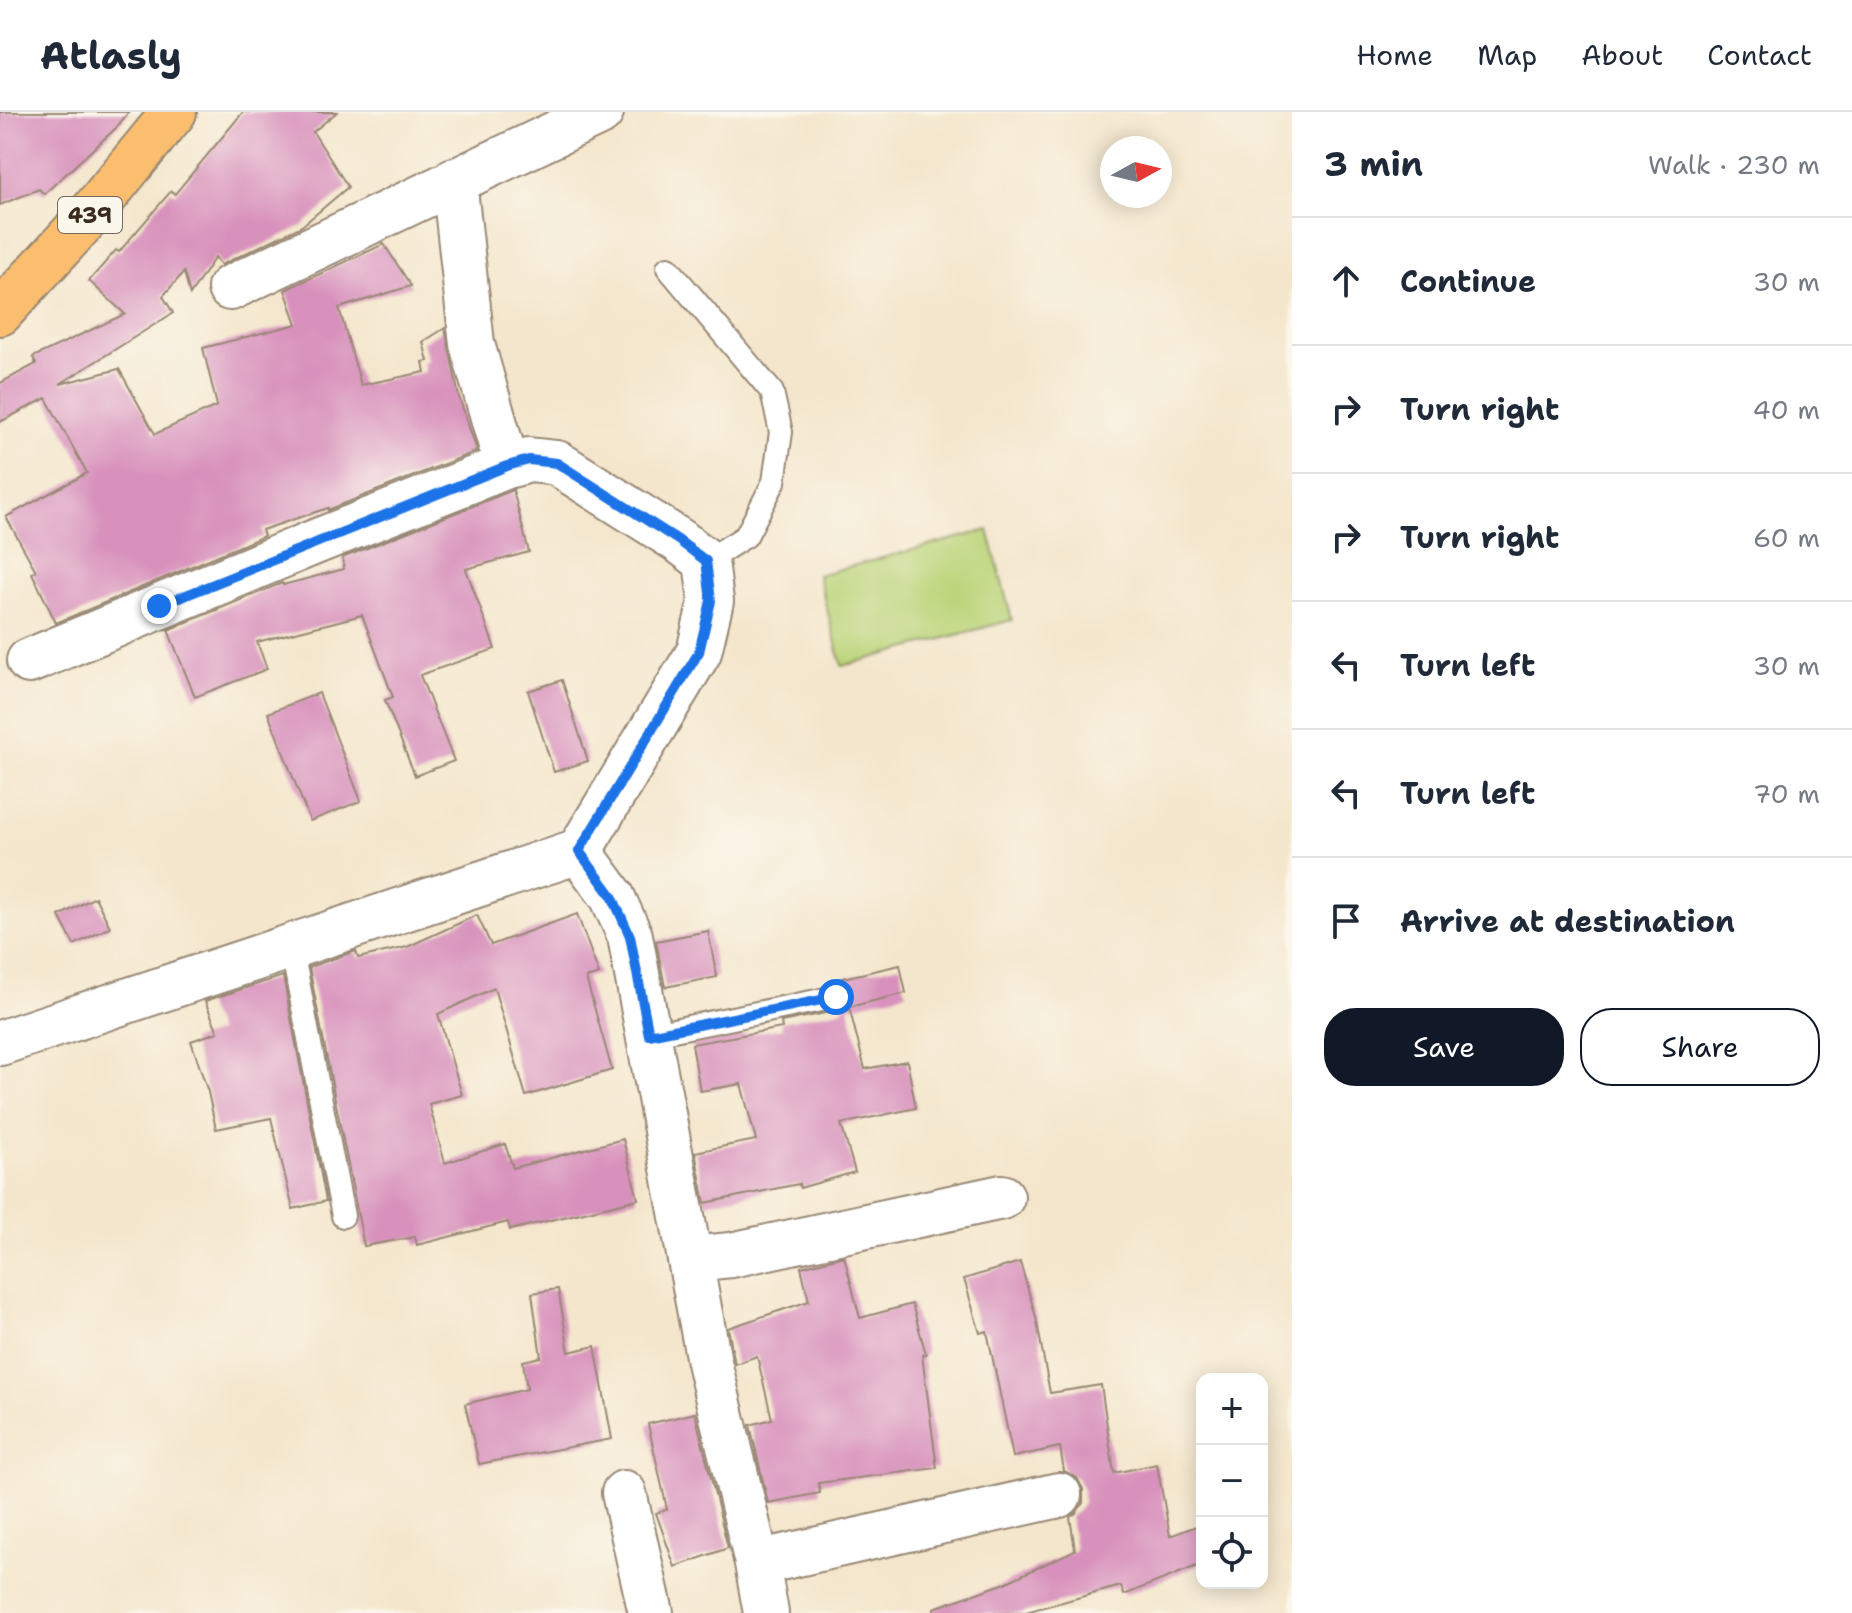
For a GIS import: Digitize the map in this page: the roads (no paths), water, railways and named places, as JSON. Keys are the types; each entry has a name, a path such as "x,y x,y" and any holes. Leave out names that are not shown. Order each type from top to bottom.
{"main road":[{"name":"439","path":"0,313 88,217 174,112"}],"street":[{"path":"230,288 601,112"},
{"path":"454,180 472,344 507,466"},
{"path":"0,1043 579,851 699,652 711,601 706,561 557,463 529,460 301,548 29,661"},
{"path":"579,851 612,896 630,936 709,1362 766,1613"},
{"path":"691,1259 731,1255 1002,1197"},
{"path":"624,1493 651,1613"},
{"path":"757,1563 1059,1495"}],"lane":[{"path":"668,268 772,392 781,432 774,482 746,536 706,561"},
{"path":"291,945 343,1216"},
{"path":"649,1035 836,997"}]}
